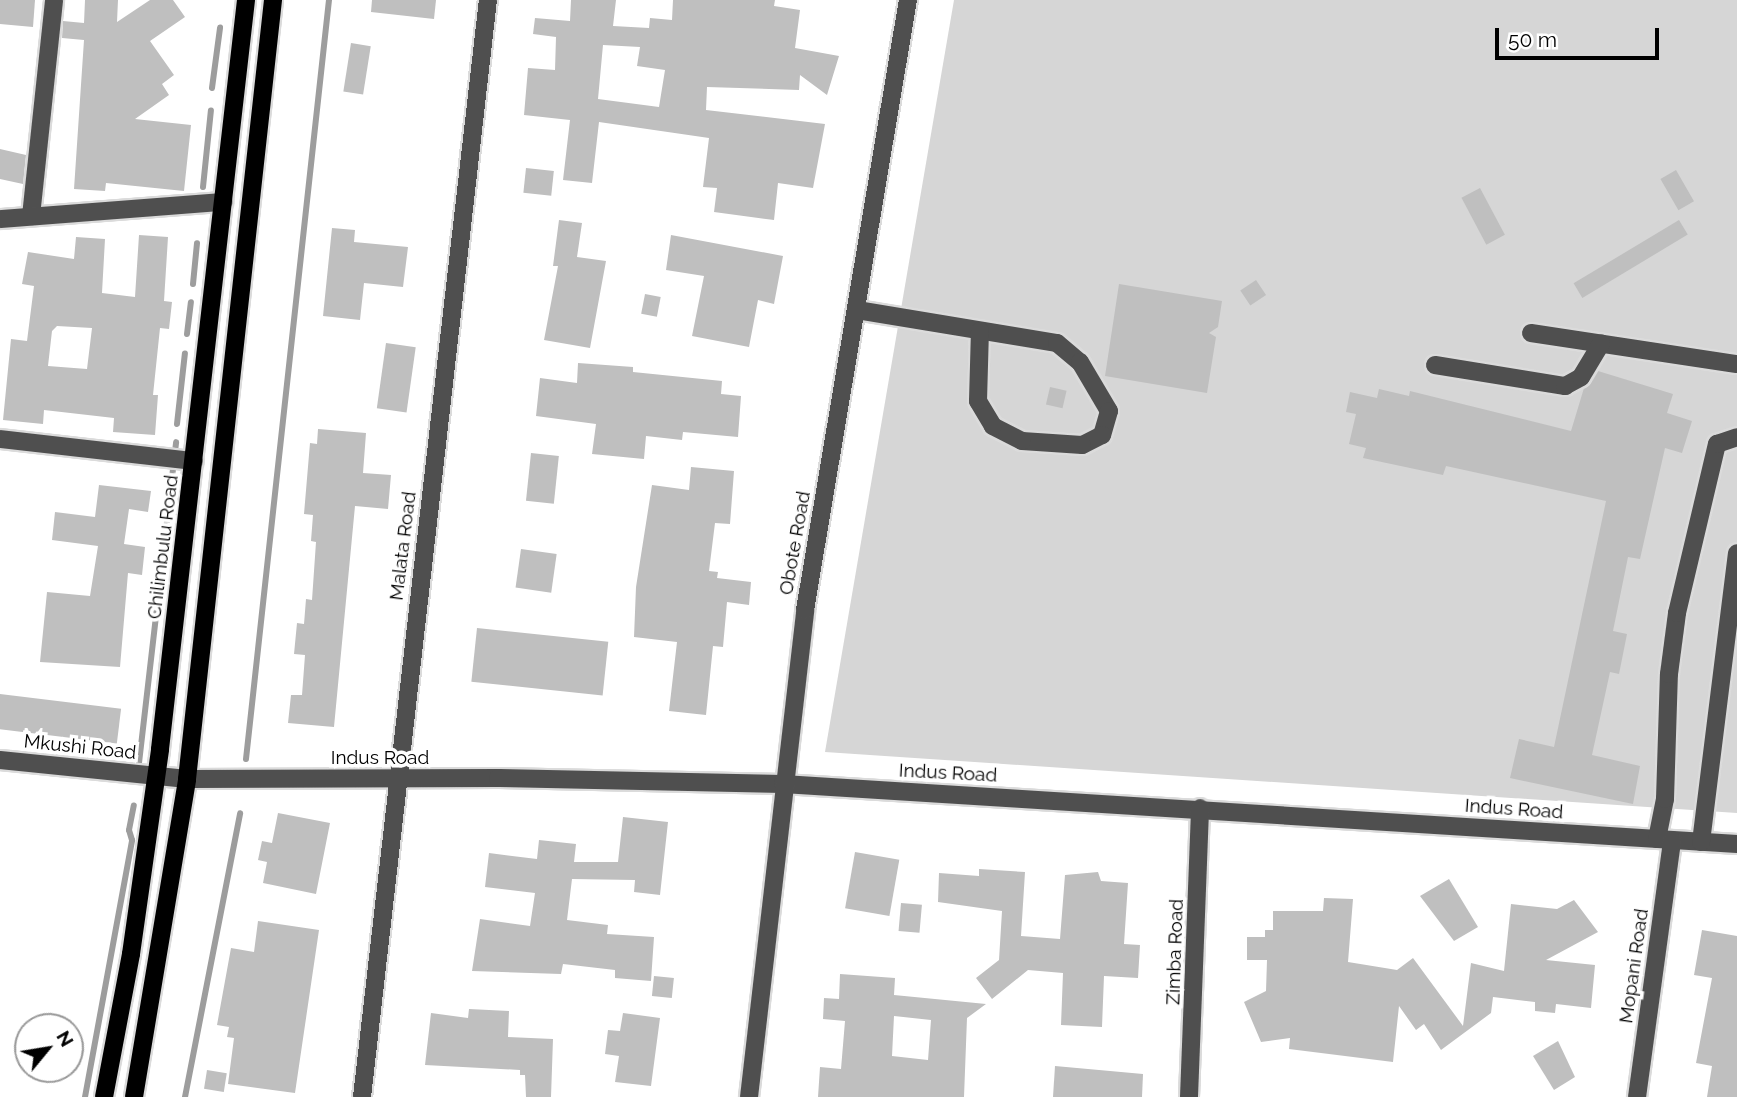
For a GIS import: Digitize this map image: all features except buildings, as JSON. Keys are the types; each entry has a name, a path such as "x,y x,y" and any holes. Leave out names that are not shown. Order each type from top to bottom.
{"main road":[{"name":"Chilimbulu Road","path":"104,1097 131,954 156,776 246,0"},
{"path":"134,1097 187,779 273,0"}],"street":[{"path":"31,216 54,0"},
{"name":"Malata Road","path":"362,1097 488,0"},
{"name":"Obote Road","path":"749,1097 805,610 908,0"},
{"path":"0,219 223,202"},
{"path":"857,310 1057,343 1080,362 1109,411 1102,435 1082,445 1022,440 993,426 978,401 980,331"},
{"path":"1531,333 1737,364"},
{"path":"1435,365 1565,386 1581,377 1601,344"},
{"name":"Mopani Road","path":"1637,1097 1665,840 1669,674 1677,613 1717,444 1737,437"},
{"path":"0,439 194,461"},
{"path":"1701,842 1737,553"},
{"name":"Mkushi Road","path":"0,760 156,776"},
{"name":"Indus Road","path":"156,776 187,779 783,784 1200,808 1737,844"},
{"name":"Zimba Road","path":"1189,1097 1200,808"}],"shaded area":[{"path":"954,0 1737,0 1737,813 825,752"}],"waterway":[{"path":"246,759 329,0"},
{"path":"212,88 220,28"},
{"path":"203,187 211,110"},
{"path":"193,284 197,243"},
{"path":"187,334 191,302"},
{"path":"177,424 185,353"},
{"path":"139,763 176,442"},
{"path":"85,1097 132,840 129,830 134,805"},
{"path":"185,1097 240,813"}]}
